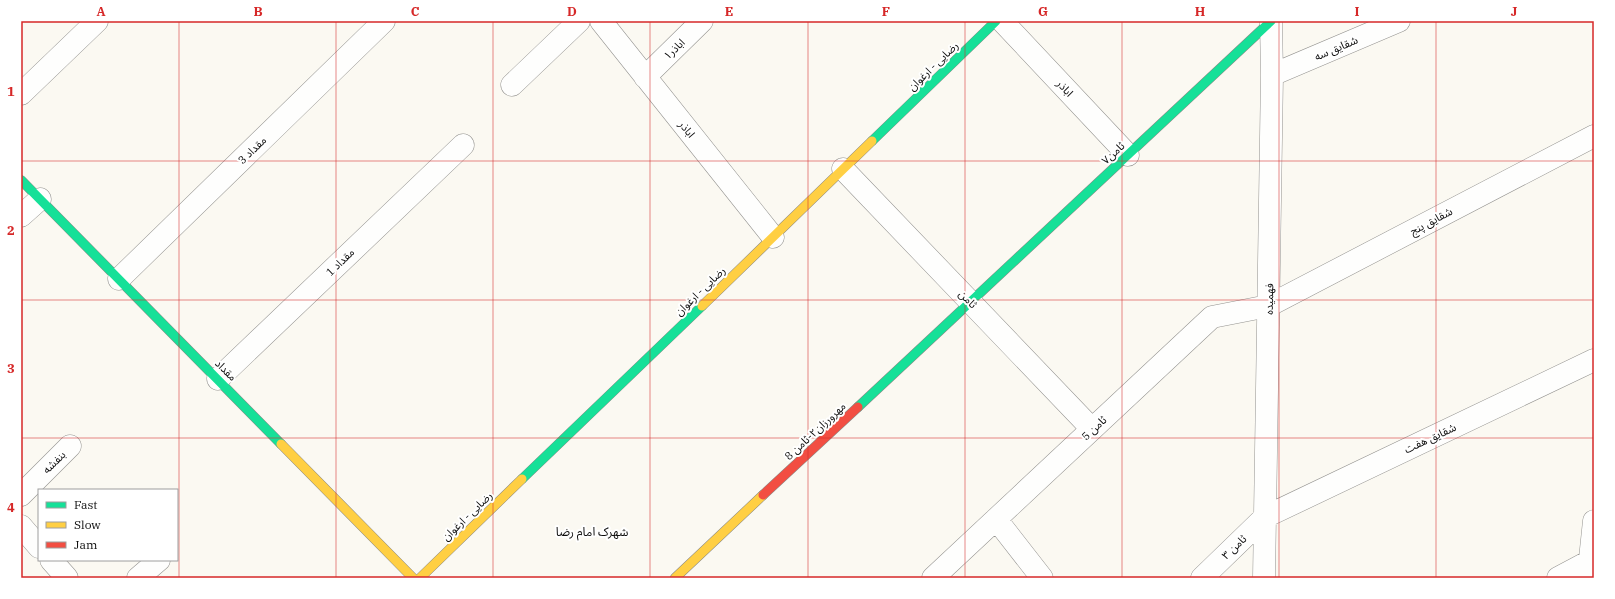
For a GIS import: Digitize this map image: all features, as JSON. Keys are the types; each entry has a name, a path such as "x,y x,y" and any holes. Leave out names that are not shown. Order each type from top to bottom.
{"street":[{"path":"21,94 97,21"},
{"name":"مقداد 3","path":"119,279 384,21"},
{"path":"512,85 579,21"},
{"name":"اباذر","path":"601,21 773,237"},
{"name":"اباذر۱","path":"645,77 702,21"},
{"name":"رضایی - ارغوان","path":"420,578 996,21"},
{"name":"اباذر","path":"1002,21 1128,155"},
{"name":"ثامن۷","path":"970,302 1271,21"},
{"name":"فهمیده","path":"1264,578 1272,75 1271,21"},
{"name":"شقایق سه","path":"1272,75 1399,21"},
{"name":"شقایق پنج","path":"1268,306 1594,136"},
{"name":"مقداد 1","path":"218,379 463,145"},
{"name":"ثامن","path":"843,169 1092,429"},
{"name":"مقداد","path":"21,180 413,578"},
{"path":"21,216 40,199"},
{"name":"مهرورزان۲-ثامن 8","path":"675,578 970,302"},
{"name":"ثامن 5","path":"933,578 1212,317 1268,306"},
{"name":"شقایق هفت","path":"1265,517 1594,360"},
{"name":"بنفشه","path":"21,494 70,446"},
{"name":"ثامن ۳","path":"1202,578 1265,517"},
{"path":"996,519 1042,578"},
{"path":"1558,578 1589,570 1594,521"},
{"path":"21,526 38,546"},
{"path":"52,561 67,578"},
{"path":"138,578 158,561"}],"traffic: fast":[{"path":"872,141 996,21"},
{"path":"858,407 1271,21"},
{"path":"21,180 281,444"},
{"path":"522,479 702,306"}],"traffic: slow":[{"path":"702,306 872,141"},
{"path":"281,444 413,578"},
{"path":"420,578 522,479"},
{"path":"675,578 763,495"}],"traffic: jam":[{"path":"763,495 858,407"}],"district":[{"name":"شهرک امام رضا","path":"592,532"}]}
